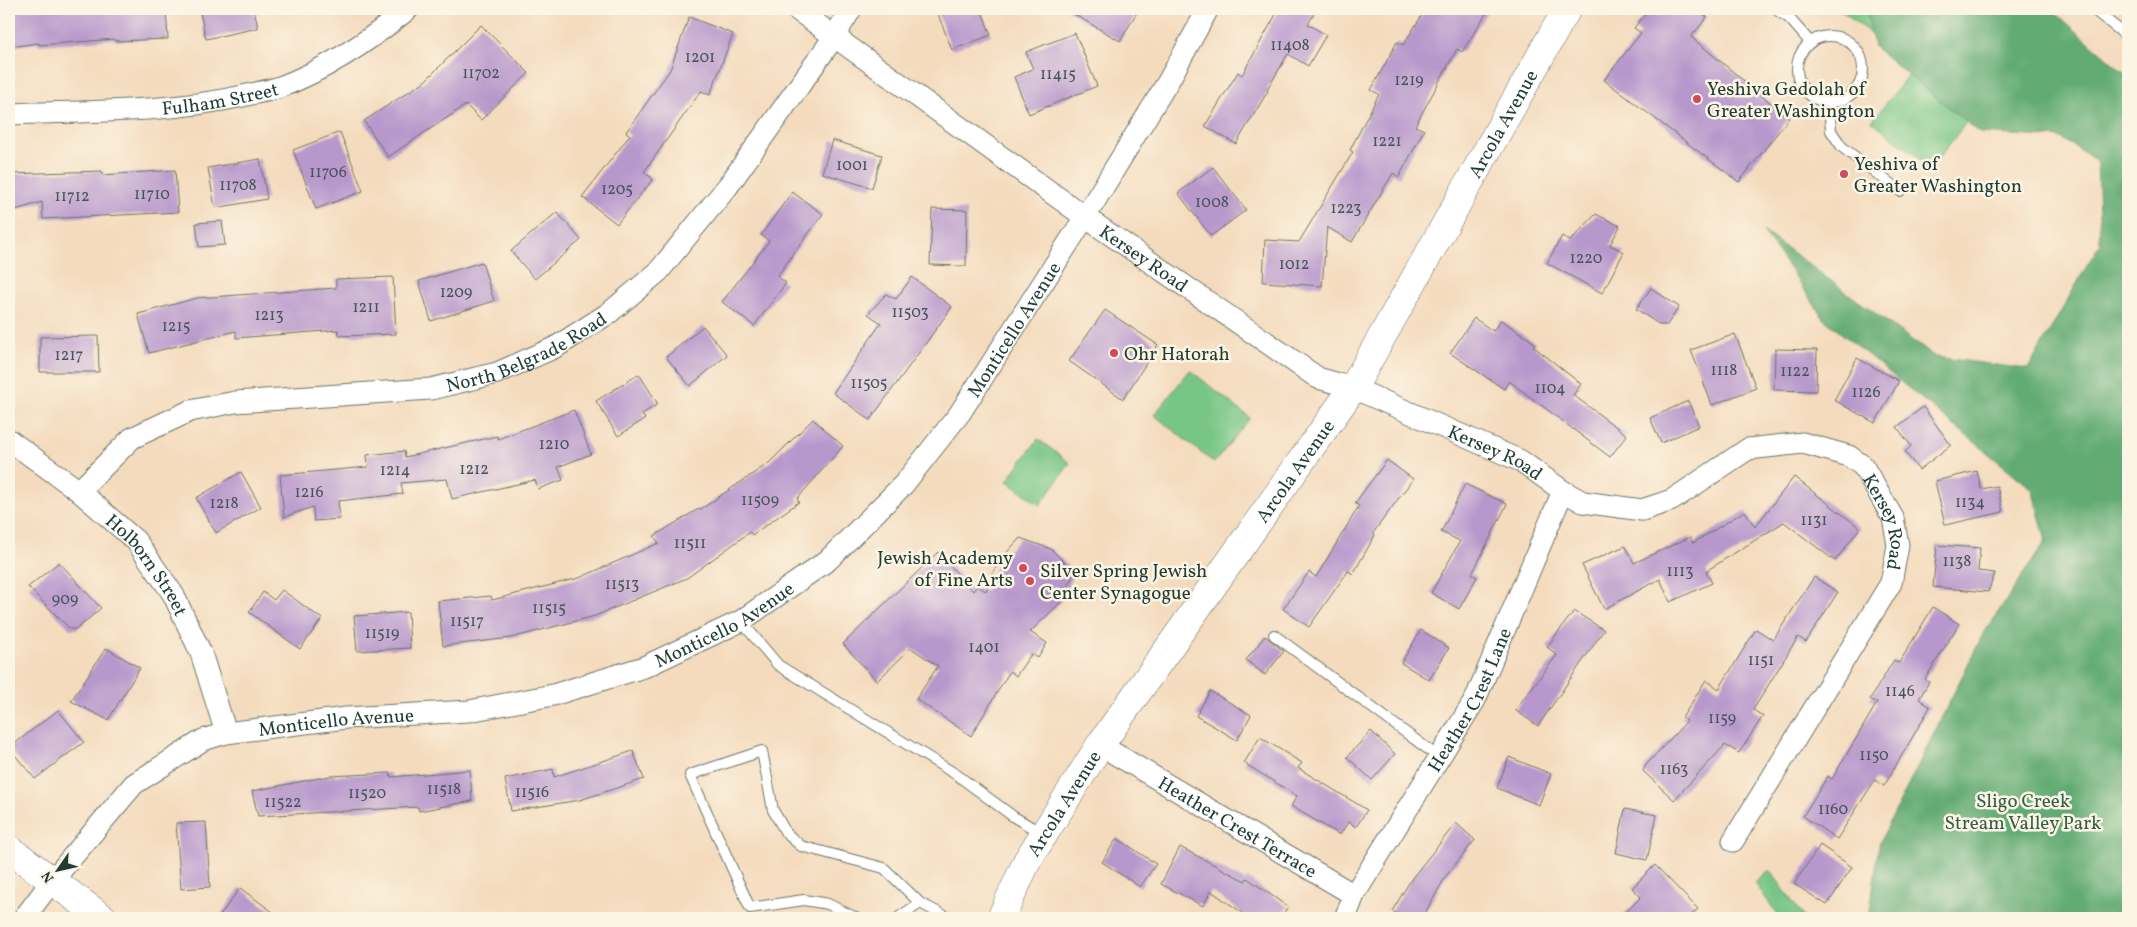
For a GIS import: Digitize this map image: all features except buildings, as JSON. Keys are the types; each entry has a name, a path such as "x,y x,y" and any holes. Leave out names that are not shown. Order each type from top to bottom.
{"street":[{"name":"Fulham Street","path":"9,114 168,107 223,100 278,88 317,71 355,50 408,9"},
{"name":"Kersey Road","path":"796,9 1085,217 1318,378 1354,388 1521,461 1563,491 1583,502 1642,510 1672,500 1748,449 1803,443 1849,456 1863,466 1893,518 1898,545 1891,583 1733,841"},
{"name":"North Belgrade Road","path":"79,491 132,438 190,410 236,402 431,389 497,373 556,347 610,313 658,272 728,186 834,37 851,9"},
{"name":"Monticello Avenue","path":"24,918 52,881 134,784 203,740 226,733 346,718 469,710 553,695 644,667 741,621 828,560 904,484 960,413 1085,217 1169,80 1208,9"},
{"name":"Arcola Avenue","path":"1001,918 1027,861 1100,745 1354,388 1567,9"},
{"name":"Holborn Street","path":"9,440 79,491 136,541 173,594 201,653 226,733"},
{"name":"Heather Crest Lane","path":"1354,895 1475,700 1563,491"},
{"name":"Heather Crest Terrace","path":"1100,745 1354,895"},
{"path":"9,849 103,918"},
{"path":"1345,918 1354,895"}],"lane":[{"path":"1775,9 1789,18 1810,42"},
{"path":"2093,9 2128,37"},
{"path":"1826,36 1843,38 1852,44 1863,64 1863,76 1851,95 1841,100 1830,102 1820,100 1811,95 1803,88 1799,79 1799,59 1810,42 1826,36"},
{"path":"1830,102 1831,131 1842,147 1900,191"},
{"path":"741,621 778,665 957,775 1014,817 1044,834"},
{"path":"1274,635 1440,758"},
{"path":"856,918 828,904 804,900 750,908 690,775 762,750 774,810 786,833 801,846 884,868 920,903 949,918"},
{"path":"898,918 920,903"}],"green space":[{"path":"1839,9 1887,9 1871,34"},
{"name":"Sligo Creek Stream Valley Park","path":"1866,9 2051,9 2128,76 2128,918 1869,918 1879,844 1982,636 2046,541 2032,489 1825,320 1763,231 1935,357 2028,369 2100,243 2097,161 2061,138 1980,133 1874,47"},
{"path":"1911,72 1969,119 1931,168 1872,121"},
{"path":"1190,370 1250,418 1214,463 1154,415"},
{"path":"1038,439 1070,463 1040,505 1007,481"},
{"path":"1770,870 1804,918 1780,918 1755,883"}],"place":[{"name":"Yeshiva Gedolah of Greater Washington","path":"1697,99"},
{"name":"Yeshiva of Greater Washington","path":"1844,174"},
{"name":"Ohr Hatorah","path":"1114,353"},
{"name":"Jewish Academy of Fine Arts","path":"1023,568"},
{"name":"Silver Spring Jewish Center Synagogue","path":"1030,581"}]}
